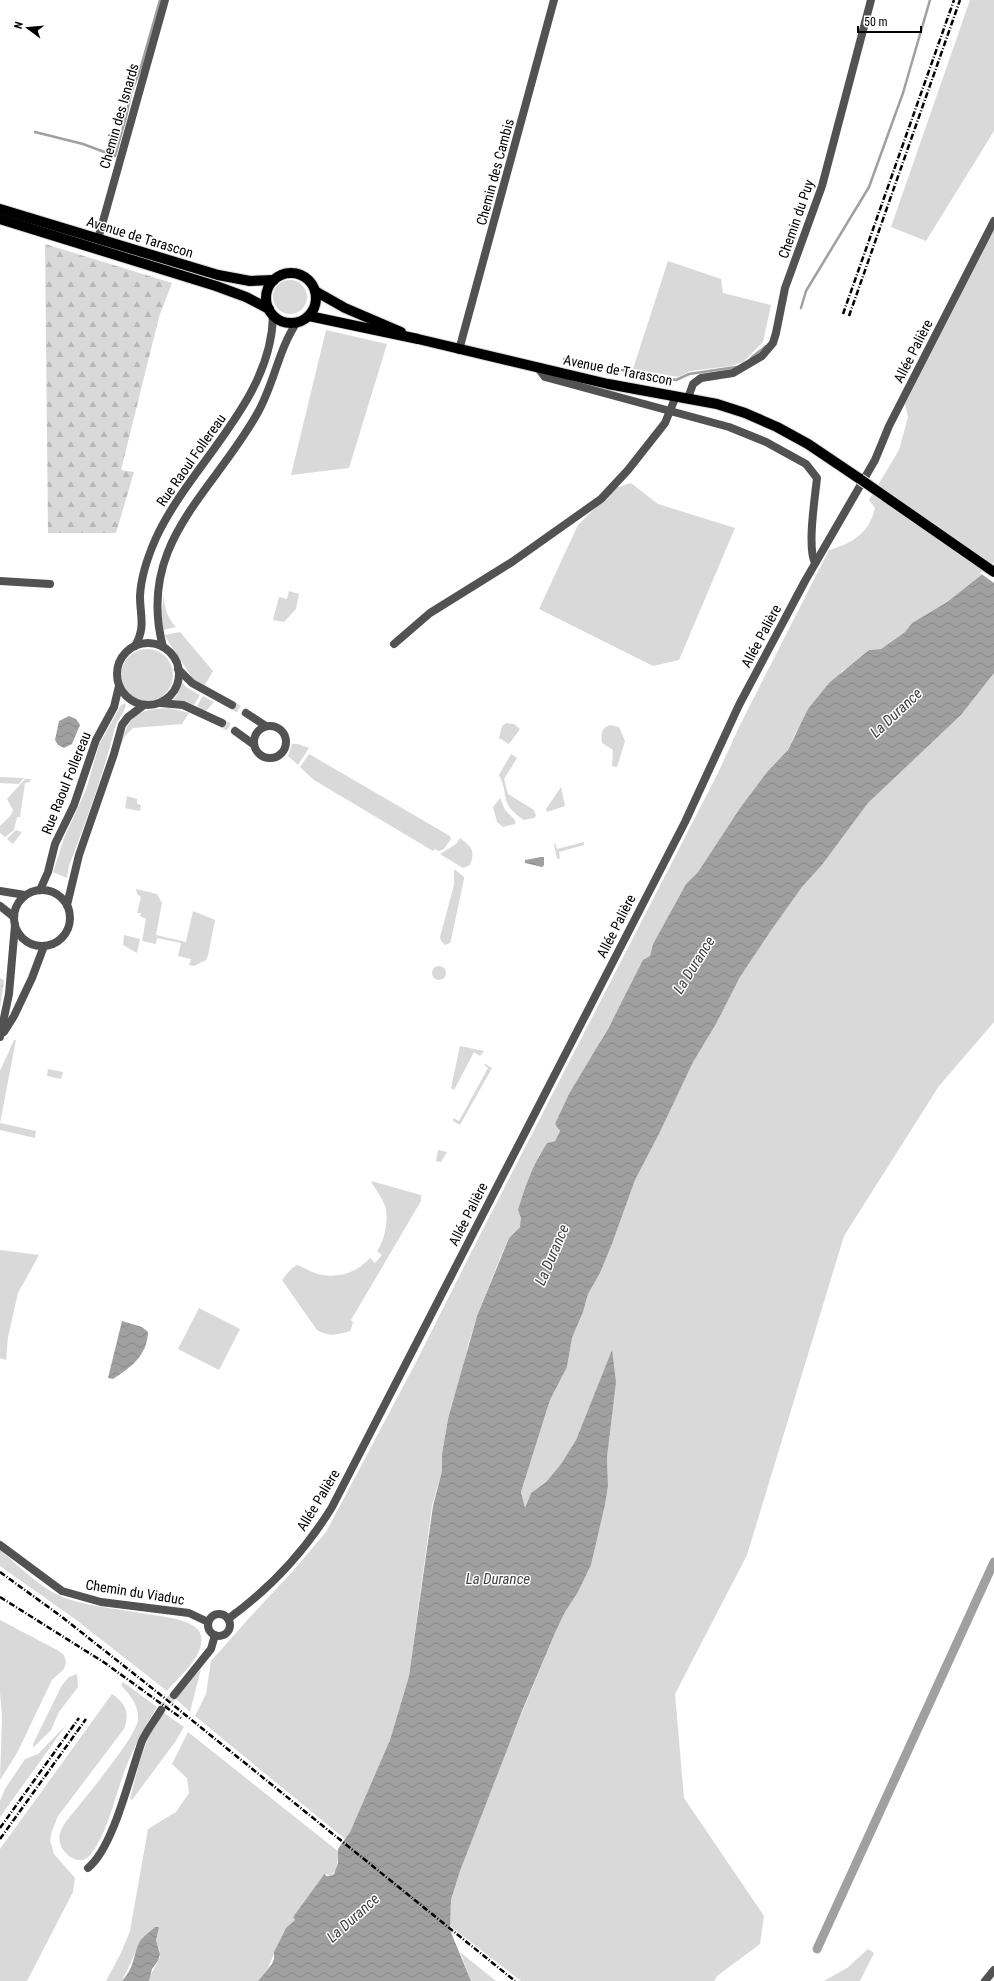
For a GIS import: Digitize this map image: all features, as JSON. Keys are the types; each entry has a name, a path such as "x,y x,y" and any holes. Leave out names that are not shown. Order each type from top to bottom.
{"main road":[{"name":"Avenue de Tarascon","path":"0,209 233,279 261,282 274,280"},
{"name":"Avenue de Tarascon","path":"0,219 216,286 246,297 271,312"},
{"path":"287,273 294,273 308,279 315,291 316,300 314,309 309,316 297,322 284,322 271,312 267,293 274,280 287,273"},
{"name":"Avenue de Tarascon","path":"315,291 345,308 418,339"},
{"name":"Avenue de Tarascon","path":"309,316 418,339 539,369 608,384 688,398 745,413 777,427 808,444 994,572"}],"street":[{"name":"Chemin des Isnards","path":"98,239 166,0"},
{"name":"Chemin des Cambis","path":"459,350 554,0"},
{"name":"Chemin du Puy","path":"688,398 693,384 702,378 733,373 762,356 773,343 785,288 822,186 871,0"},
{"name":"Allée Palière","path":"228,1619 278,1578 317,1531 332,1507 685,822 739,705 815,564 875,460 889,426 994,221"},
{"name":"Rue Raoul Follereau","path":"135,646 142,630 142,584 153,545 177,499 235,421 244,404 267,351 271,312"},
{"name":"Rue Raoul Follereau","path":"163,647 156,618 156,605 157,589 166,555 181,524 257,415 272,382 286,340 297,322"},
{"path":"539,369 545,377 672,410 745,433 806,464 817,478 812,557 815,564"},
{"path":"394,644 430,613 512,562 601,499 628,470 665,423 672,410 676,396"},
{"path":"0,581 50,584"},
{"path":"222,723 183,705 160,703 144,705 129,699 119,686 117,672 118,665 125,653 135,646 150,643 163,647 173,656 178,669 192,683 232,705"},
{"path":"160,703 167,698 177,685 178,669"},
{"name":"Rue Raoul Follereau","path":"40,890 48,872 55,844 74,805 96,740 114,707 119,686"},
{"path":"67,905 79,855 112,761 122,725 128,717 144,705"},
{"path":"246,713 266,726 275,727 284,733 286,739 284,750 275,758 269,759 258,754 254,744 256,733 266,726"},
{"path":"235,731 254,744"},
{"path":"0,891 26,895 40,890 47,890 59,895 67,905 70,918 67,931 57,941 44,946 36,945 23,938 15,921 0,906"},
{"path":"0,1037 9,994 15,921 18,905 26,895"},
{"path":"0,1037 14,1016 32,978 44,946"},
{"name":"Chemin du Viaduc","path":"0,1545 62,1591 101,1602 189,1614 208,1622"},
{"path":"219,1614 228,1619 230,1624 227,1633 221,1636 215,1636 209,1630 208,1622 212,1616 219,1614"},
{"path":"174,1695 211,1649 215,1636"},
{"path":"88,1868 96,1861 109,1836 143,1740 162,1710"},
{"path":"985,1981 994,1970"}],"green space":[{"path":"970,0 994,0 994,131 926,241 891,227"},
{"path":"994,230 994,565 947,602 912,623 905,632 881,649 869,650 851,666 842,671 795,734 788,750 767,772 740,808 698,872 686,884 653,944 650,956 601,1040 555,1141 547,1143 538,1157 520,1227 509,1238 477,1316 468,1345 463,1371 448,1419 442,1454 442,1471 432,1506 409,1676 390,1740 350,1832 345,1839 195,1716 206,1694 211,1661 293,1571 326,1532 414,1366 718,773 740,725 829,550 853,540 859,536 869,524 875,508 869,500 899,450 908,417 905,404"},
{"path":"45,244 172,283 159,317 121,470 134,472 116,533 48,533"},
{"path":"668,261 721,279 723,293 771,305 763,342 743,362 731,366 690,371 678,377 633,369"},
{"path":"287,280 293,280 302,285 306,291 306,303 302,309 293,314 287,314 278,309 273,300 273,294 278,285"},
{"path":"326,330 387,344 349,468 291,475"},
{"path":"631,483 658,504 735,528 679,660 653,666 539,609 578,525 615,488"},
{"path":"289,591 299,594 296,609 284,622 273,620 279,597 287,599"},
{"path":"164,592 166,611 176,627 163,630 162,612"},
{"path":"180,632 213,671 205,685 193,679 164,635"},
{"path":"147,649 161,653 169,661 173,675 169,689 161,697 147,701 133,697 125,689 121,675 125,661 133,653"},
{"path":"994,673 994,1022 939,1086 844,1236 747,1555 675,1694 684,1798 764,1916 760,1944 717,1976 714,1981 521,1981 450,1926 451,1900 460,1871 495,1777 555,1633 591,1565 605,1505 608,1486 607,1457 610,1426 612,1351 576,1440 561,1464 546,1482 531,1493 525,1509 521,1492 550,1400 567,1367 572,1338 583,1312 588,1294 600,1273 612,1244 635,1180 659,1134 693,1061 716,1024 740,977 802,887 822,865 868,803 961,715"},
{"path":"182,682 186,687 200,695 194,705 173,699 177,695"},
{"path":"203,696 214,702 205,712 197,706"},
{"path":"126,703 115,727 99,782 69,866 67,878 53,872 64,838 86,790 99,745 121,705"},
{"path":"169,708 189,713 182,724 133,728 125,736 119,749 126,729 134,717 147,711"},
{"path":"506,723 514,724 520,729 509,744 499,738 502,726"},
{"path":"610,725 619,727 625,741 617,767 612,766 613,750 602,743 602,732 607,726"},
{"path":"292,744 298,744 309,748 298,765 288,756"},
{"path":"309,754 450,836 451,839 444,849 439,851 435,849 433,851 314,780 300,767"},
{"path":"511,754 517,758 504,779 508,794 534,810 536,816 534,818 524,820 511,809 506,799 499,775"},
{"path":"0,777 24,778 19,784 0,783"},
{"path":"25,779 31,779 30,782 25,783 20,817 17,817 14,830 5,837 0,833 0,826 11,815 13,810 7,799"},
{"path":"561,787 565,806 547,812 546,809"},
{"path":"127,796 137,799 137,804 141,805 140,811 125,808"},
{"path":"500,798 505,810 515,820 515,824 503,827 497,822 493,807"},
{"path":"16,830 22,832 13,844 7,839"},
{"path":"460,838 470,847 473,856 470,865 463,868 440,854 456,844"},
{"path":"584,842 584,845 559,852 560,858 557,859 555,843 557,849"},
{"path":"454,869 464,877 464,879 451,940 450,943 445,945 441,941 440,937 454,885"},
{"path":"136,889 157,894 162,903 156,935 186,942 193,911 215,920 206,960 194,966 189,965 191,959 178,956 181,943 157,938 156,944 142,941 146,919 140,916 141,913 137,913 141,897 137,894"},
{"path":"124,935 140,939 137,953 123,945"},
{"path":"436,966 442,966 446,970 446,976 442,980 436,980 432,976 432,970"},
{"path":"0,978 4,980 0,1009"},
{"path":"14,1040 16,1040 0,1123 0,1071"},
{"path":"460,1046 484,1051 480,1056 474,1052 454,1090 451,1088"},
{"path":"485,1064 492,1068 460,1125 453,1121 453,1118 459,1121 488,1068 484,1065"},
{"path":"48,1069 63,1072 61,1079 47,1076"},
{"path":"0,1123 36,1131 35,1138 0,1130"},
{"path":"438,1150 447,1152 441,1162 436,1161"},
{"path":"371,1181 421,1195 421,1201 351,1320 353,1323 350,1331 337,1334 325,1334 317,1330 282,1280 291,1269 297,1265 315,1273 330,1276 345,1274 359,1268 370,1258 375,1263 382,1255 377,1251 384,1236 387,1217 384,1203"},
{"path":"0,1250 39,1255 18,1293 8,1337 6,1360 0,1358"},
{"path":"199,1308 240,1329 219,1370 178,1349"},
{"path":"0,1550 43,1586 58,1595 98,1606 174,1618 190,1624 200,1633 200,1649 196,1657 185,1672 167,1691 75,1619 0,1566"},
{"path":"0,1620 57,1650 64,1655 66,1662 64,1669 52,1680 17,1753 0,1780 2,1718 0,1692"},
{"path":"201,1669 190,1712 175,1698"},
{"path":"77,1674 78,1687 59,1712 51,1730 33,1748 33,1744 62,1685 69,1677"},
{"path":"123,1682 157,1707 132,1752 104,1832 99,1842 88,1857 80,1860 71,1858 64,1851 60,1843 59,1837 61,1830 118,1756 135,1729 138,1720 137,1709 131,1697 121,1685"},
{"path":"112,1694 121,1701 126,1709 127,1718 124,1729 58,1816 50,1840 54,1854 75,1878 73,1892 27,1981 0,1981 0,1849"},
{"path":"164,1713 184,1727 175,1742 132,1800 130,1799 140,1760 150,1733"},
{"path":"67,1724 0,1817 0,1801 5,1789 25,1759 38,1754"},
{"path":"188,1732 339,1852 336,1870 330,1876 325,1873 293,1917 295,1920 283,1933 268,1968 258,1981 149,1981 151,1974 159,1960 160,1951 156,1940 142,1939 122,1981 106,1981 121,1953 130,1931 148,1829 176,1812 189,1793 187,1778 172,1764"},
{"path":"868,1949 874,1953 860,1981 824,1981 847,1968"},
{"path":"460,1952 496,1981 471,1981"}],"water":[{"name":"La Durance","path":"994,565 994,673 961,715 868,803 822,865 802,887 740,977 716,1024 693,1062 659,1134 635,1180 612,1244 600,1273 588,1294 583,1312 572,1338 567,1367 550,1400 521,1492 525,1508 531,1493 546,1482 561,1464 576,1440 612,1350 616,1382 607,1457 608,1486 605,1505 591,1565 555,1633 522,1711 460,1871 451,1900 450,1930 471,1981 258,1981 272,1964 274,1952 286,1928 295,1920 293,1917 325,1873 326,1876 334,1874 338,1863 338,1849 350,1832 390,1740 409,1676 433,1506 442,1471 442,1454 448,1419 477,1316 509,1238 520,1227 521,1218 518,1210 534,1167 547,1143 555,1141 560,1131 555,1124 569,1094 609,1027 643,960 650,956 653,944 686,884 698,872 740,808 767,772 788,750 808,709 829,683 869,650 881,649 905,632 912,623 947,602"},
{"path":"69,716 76,719 80,725 72,744 64,748 58,745 55,740 59,721"},
{"path":"544,857 544,865 542,867 525,863 525,860"},
{"path":"122,1321 142,1327 148,1332 147,1340 145,1348 132,1365 113,1379 108,1378"},
{"path":"155,1927 159,1927 156,1940 160,1954 158,1961 152,1969 149,1981 122,1981 129,1972 140,1941"}],"pier":[{"path":"993,563 994,564 994,583 980,573"}],"waterway":[{"path":"35,132 83,144 115,156 131,93 140,70 160,0"},
{"path":"801,308 806,291 869,187 903,93 930,0"},
{"path":"751,358 766,346"},
{"path":"564,359 597,366"},
{"path":"622,370 676,380 689,374 736,367"},
{"path":"817,1949 994,1562"}],"tunnel":[{"path":"232,705 246,713"},
{"path":"222,723 235,731"},
{"path":"161,1710 174,1695"}],"railway":[{"path":"843,314 954,0"},
{"path":"849,316 960,0"},
{"path":"0,1572 62,1617 157,1692 515,1981"},
{"path":"0,1597 105,1663 181,1718"},
{"path":"0,1828 79,1718"},
{"path":"0,1839 86,1719"}]}
